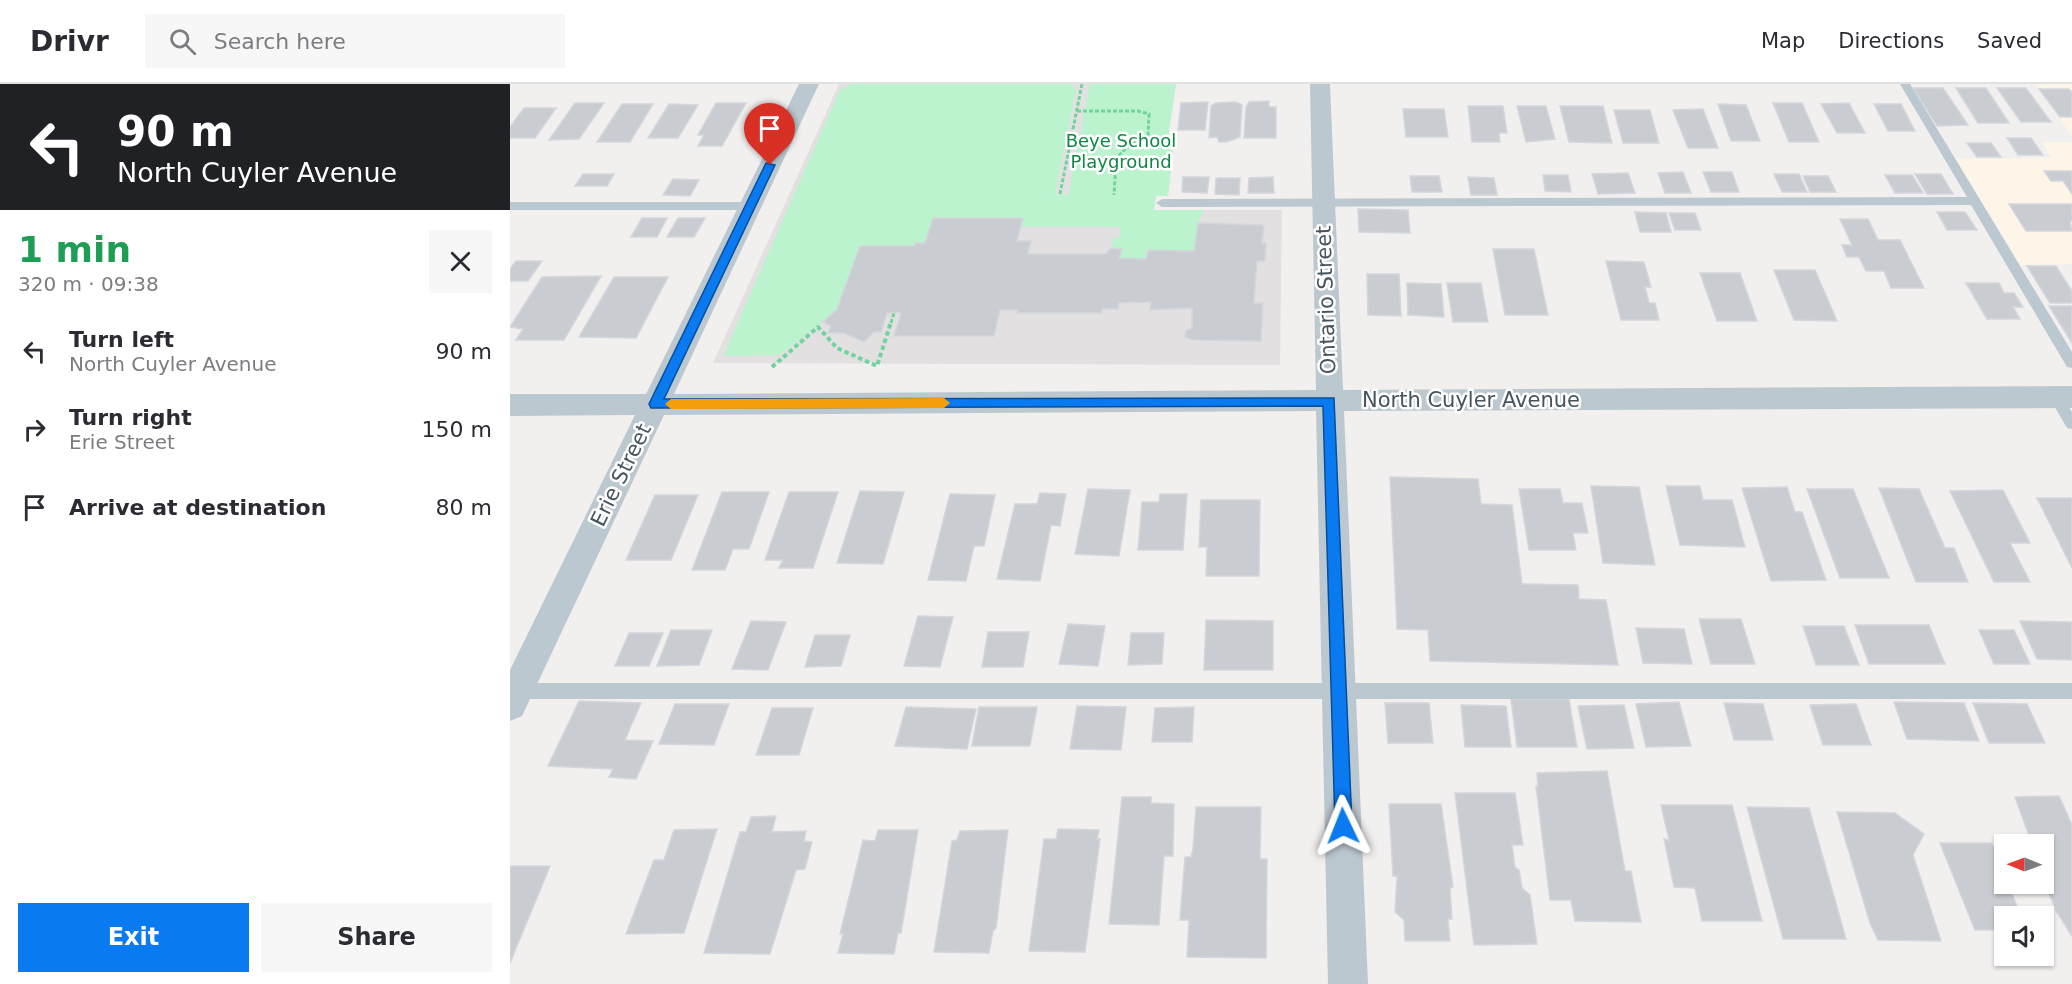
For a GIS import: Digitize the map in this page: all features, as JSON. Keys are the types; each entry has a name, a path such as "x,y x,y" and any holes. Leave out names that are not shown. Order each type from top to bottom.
{"street":[{"name":"Erie Street","path":"512,695 809,84"},
{"name":"Ontario Street","path":"1320,84 1348,984"},
{"name":"North Cuyler Avenue","path":"510,405 2064,397"}],"lane":[{"path":"1905,84 2072,363"},
{"path":"1162,203 1976,201"},
{"path":"510,206 750,206"},
{"path":"2064,397 2072,424"},
{"path":"512,695 1339,691 2072,691"}],"path":[{"path":"1060,194 1082,84"},
{"path":"1077,111 1138,111 1149,114 1148,136 1123,148 1117,157 1114,195"},
{"path":"772,367 818,327 828,344 838,351 877,366 894,313"}],"shaded area":[{"path":"839,84 1176,84 1166,149 1173,150 1168,196 1156,196 1154,210 1282,210 1280,365 713,363"},
{"path":"2035,84 2072,84 2072,136"},
{"path":"2042,142 2072,142 2072,264 2021,265 1956,159 2051,158"}],"green space":[{"name":"Beye School Playground","path":"852,84 1070,84 1076,89 1055,194 1068,195 1090,84 1176,84 1166,149 1173,150 1168,196 1156,196 1154,210 1204,210 1198,223 1194,251 1148,250 1146,259 1119,258 1121,249 1111,248 1113,239 1121,236 1120,227 1021,227 1023,219 933,218 925,243 916,243 915,246 860,246 837,309 779,355 723,356 840,90"}],"building":[{"path":"1913,88 1943,88 1968,125 1937,126"},
{"path":"1956,88 1986,88 2009,123 1978,123"},
{"path":"1997,88 2026,88 2051,122 2021,122"},
{"path":"2039,89 2069,89 2072,92 2072,117 2060,117"},
{"path":"1269,101 1269,107 1276,107 1276,138 1244,138 1246,107 1249,102"},
{"path":"1208,102 1205,130 1178,130 1181,103"},
{"path":"1236,102 1242,105 1240,137 1227,142 1219,142 1217,137 1209,138 1211,106 1216,103"},
{"path":"575,103 604,103 579,139 549,140"},
{"path":"716,103 746,103 722,146 698,146 704,135 698,135"},
{"path":"1773,103 1802,103 1819,142 1789,142"},
{"path":"1849,103 1865,133 1837,133 1821,104"},
{"path":"622,104 653,104 630,142 597,142"},
{"path":"669,104 698,105 678,138 648,138"},
{"path":"1718,104 1746,105 1760,141 1731,141"},
{"path":"1874,104 1901,104 1915,131 1888,131"},
{"path":"1468,106 1503,106 1507,133 1499,133 1500,142 1472,142"},
{"path":"1517,106 1546,106 1555,139 1526,142"},
{"path":"1560,106 1603,106 1612,143 1569,142"},
{"path":"524,108 556,108 535,138 510,138 510,127"},
{"path":"1403,109 1444,109 1448,137 1406,137"},
{"path":"1703,109 1718,148 1688,148 1673,110"},
{"path":"1614,110 1650,110 1659,143 1623,143"},
{"path":"2007,138 2031,138 2043,155 2018,155"},
{"path":"1967,143 1991,143 2001,157 1977,157"},
{"path":"2044,171 2072,171 2072,194 2063,181 2051,181"},
{"path":"1683,172 1691,193 1665,193 1658,173"},
{"path":"1703,172 1732,172 1739,192 1711,192"},
{"path":"1628,173 1635,193 1598,194 1592,174"},
{"path":"583,174 614,174 607,186 575,186"},
{"path":"1774,174 1799,174 1807,192 1782,192"},
{"path":"1915,174 1941,174 1953,194 1927,194"},
{"path":"1543,175 1568,175 1571,192 1545,191"},
{"path":"1885,175 1912,175 1923,193 1895,193"},
{"path":"1410,176 1439,176 1442,192 1412,192"},
{"path":"1803,176 1828,176 1836,192 1810,192"},
{"path":"1183,177 1209,177 1207,193 1182,192"},
{"path":"1273,177 1274,193 1248,193 1249,178"},
{"path":"1468,177 1494,178 1497,195 1471,195"},
{"path":"1216,178 1240,178 1239,195 1215,194"},
{"path":"673,179 699,180 690,196 663,195"},
{"path":"2009,204 2072,204 2072,221 2070,221 2072,231 2026,231"},
{"path":"1358,209 1408,210 1410,233 1359,232"},
{"path":"1635,212 1666,213 1671,232 1640,232"},
{"path":"1937,212 1965,212 1977,230 1947,230"},
{"path":"1669,213 1695,213 1701,230 1675,230"},
{"path":"642,218 667,218 657,237 631,237"},
{"path":"678,218 705,218 694,237 667,237"},
{"path":"933,218 1023,218 1017,241 1031,241 1028,254 1106,254 1111,248 1122,249 1119,258 1146,259 1148,250 1194,251 1198,223 1264,225 1262,243 1266,243 1265,261 1257,261 1254,303 1263,303 1261,341 1193,340 1185,337 1186,331 1192,328 1192,308 1150,310 1151,302 1119,303 1118,309 1103,309 1101,313 1017,313 1018,310 1000,310 994,336 894,336 901,313 887,313 881,332 874,332 864,342 844,333 828,333 831,326 823,322 837,309 860,246 915,246 915,243 925,243"},
{"path":"1840,219 1868,219 1878,240 1900,240 1924,288 1891,288 1884,271 1866,271 1859,257 1847,257 1842,245 1852,245"},
{"path":"1493,249 1534,249 1548,315 1505,315"},
{"path":"516,261 542,261 528,281 510,281 510,269"},
{"path":"1606,261 1644,262 1651,287 1645,287 1649,303 1655,303 1659,320 1621,320"},
{"path":"2027,266 2056,266 2072,291 2072,303 2050,303"},
{"path":"1774,270 1815,270 1837,321 1794,320"},
{"path":"1700,273 1740,273 1757,321 1717,321"},
{"path":"1367,274 1399,274 1401,316 1368,315"},
{"path":"601,276 564,340 516,340 523,329 510,327 542,277"},
{"path":"614,277 668,277 636,338 579,337"},
{"path":"1407,283 1441,284 1444,317 1408,315"},
{"path":"1447,283 1481,283 1488,322 1453,322"},
{"path":"1966,283 1999,283 2004,293 2014,293 2023,307 2013,307 2020,319 1987,319"},
{"path":"2049,306 2072,306 2072,343"},
{"path":"1390,477 1478,479 1481,504 1512,505 1522,584 1578,585 1579,599 1606,600 1618,665 1430,661 1428,630 1397,629"},
{"path":"1591,486 1639,487 1655,565 1603,563"},
{"path":"1666,486 1700,486 1703,500 1732,500 1745,547 1680,545"},
{"path":"1787,487 1795,512 1802,512 1826,580 1771,581 1742,488"},
{"path":"1879,488 1919,489 1945,548 1954,548 1968,582 1916,582"},
{"path":"1088,489 1130,490 1119,556 1075,554"},
{"path":"1519,489 1560,489 1563,503 1582,503 1588,533 1573,533 1576,550 1529,550"},
{"path":"1807,489 1853,489 1889,578 1840,578"},
{"path":"2003,490 2030,543 2010,543 2030,582 1994,582 1950,491"},
{"path":"860,491 904,492 883,564 837,563"},
{"path":"722,492 769,492 749,549 733,549 725,570 692,570"},
{"path":"789,492 838,492 813,568 779,568 783,560 765,560"},
{"path":"1040,493 1066,494 1060,526 1051,525 1040,581 997,579 1015,504 1037,504"},
{"path":"950,494 995,495 984,546 974,546 966,581 928,580"},
{"path":"1160,494 1187,494 1183,550 1138,550 1142,502 1159,502"},
{"path":"655,495 698,495 671,560 626,560"},
{"path":"2037,498 2072,498 2072,568"},
{"path":"1201,500 1260,500 1259,576 1206,576 1207,547 1199,547"},
{"path":"918,616 953,617 940,667 904,666"},
{"path":"1699,619 1741,619 1755,664 1711,664"},
{"path":"1206,620 1273,621 1273,670 1204,670"},
{"path":"751,621 786,622 768,670 732,669"},
{"path":"2020,621 2072,622 2072,660 2037,659"},
{"path":"1068,624 1105,626 1098,666 1059,664"},
{"path":"1855,625 1929,625 1945,664 1869,664"},
{"path":"1803,626 1844,626 1859,665 1816,665"},
{"path":"1636,628 1684,629 1692,664 1643,663"},
{"path":"671,630 712,630 699,665 657,666"},
{"path":"1979,630 2014,630 2030,664 1994,664"},
{"path":"988,632 1029,632 1023,667 982,667"},
{"path":"629,633 663,633 649,666 615,666"},
{"path":"1131,633 1164,633 1162,664 1128,665"},
{"path":"815,635 850,635 841,666 805,667"},
{"path":"1511,699 1569,699 1577,747 1517,747"},
{"path":"579,701 641,703 625,740 653,741 636,779 609,777 613,769 548,766"},
{"path":"1679,702 1691,746 1646,747 1636,704"},
{"path":"1894,702 1964,703 1979,741 1907,739"},
{"path":"1385,703 1429,703 1433,743 1388,743"},
{"path":"1724,703 1763,704 1773,740 1734,740"},
{"path":"1973,703 2027,704 2045,743 1989,743"},
{"path":"675,704 729,704 714,745 659,744"},
{"path":"1856,704 1871,745 1823,745 1810,705"},
{"path":"1461,705 1506,706 1511,747 1465,747"},
{"path":"1624,705 1634,748 1587,749 1578,706"},
{"path":"1077,706 1126,707 1121,750 1070,749"},
{"path":"906,707 976,709 967,749 895,746"},
{"path":"979,707 1037,707 1030,746 972,746"},
{"path":"1194,707 1192,742 1152,742 1155,708"},
{"path":"772,708 813,708 799,755 756,755"},
{"path":"1607,771 1625,871 1631,871 1641,922 1575,921 1571,900 1550,900 1536,786 1538,786 1537,773"},
{"path":"1455,793 1515,793 1523,845 1512,845 1515,867 1519,870 1522,888 1530,895 1537,944 1474,945"},
{"path":"2059,796 2072,825 2072,936 2056,911 2049,894 2054,894 2054,834 2028,834 2015,797"},
{"path":"1122,797 1151,797 1151,803 1174,804 1173,856 1164,856 1159,925 1109,924"},
{"path":"1389,804 1441,804 1453,887 1450,888 1452,919 1448,919 1450,941 1405,941 1404,920 1395,912 1397,876 1393,876"},
{"path":"1661,805 1732,805 1762,921 1702,921 1695,888 1674,887 1664,839 1669,840"},
{"path":"1196,807 1261,807 1260,859 1267,859 1266,958 1187,957 1189,920 1180,920 1185,857 1191,857 1193,849"},
{"path":"1747,807 1809,808 1846,939 1783,939"},
{"path":"1837,812 1895,813 1924,834 1913,855 1941,941 1878,940 1870,923"},
{"path":"776,816 772,832 806,831 804,841 812,842 805,869 796,870 770,954 704,953 740,832 746,832 751,817"},
{"path":"717,829 684,933 626,934 654,860 664,860 674,830"},
{"path":"1058,829 1099,830 1097,839 1100,839 1085,952 1029,951 1044,839 1056,839"},
{"path":"878,830 918,830 901,933 898,933 894,954 838,953 843,934 840,934 863,840 875,841"},
{"path":"1008,830 996,928 993,931 989,953 934,952 952,841 957,840 960,831"},
{"path":"1940,843 1991,843 1994,848 1994,894 2012,894 2017,906 1994,906 1994,930 1975,930"},
{"path":"510,866 550,866 510,963"}],"slow traffic":[{"path":"671,404 944,403"}],"route":[{"path":"770,165 655,404 1329,401 1343,826"}]}
